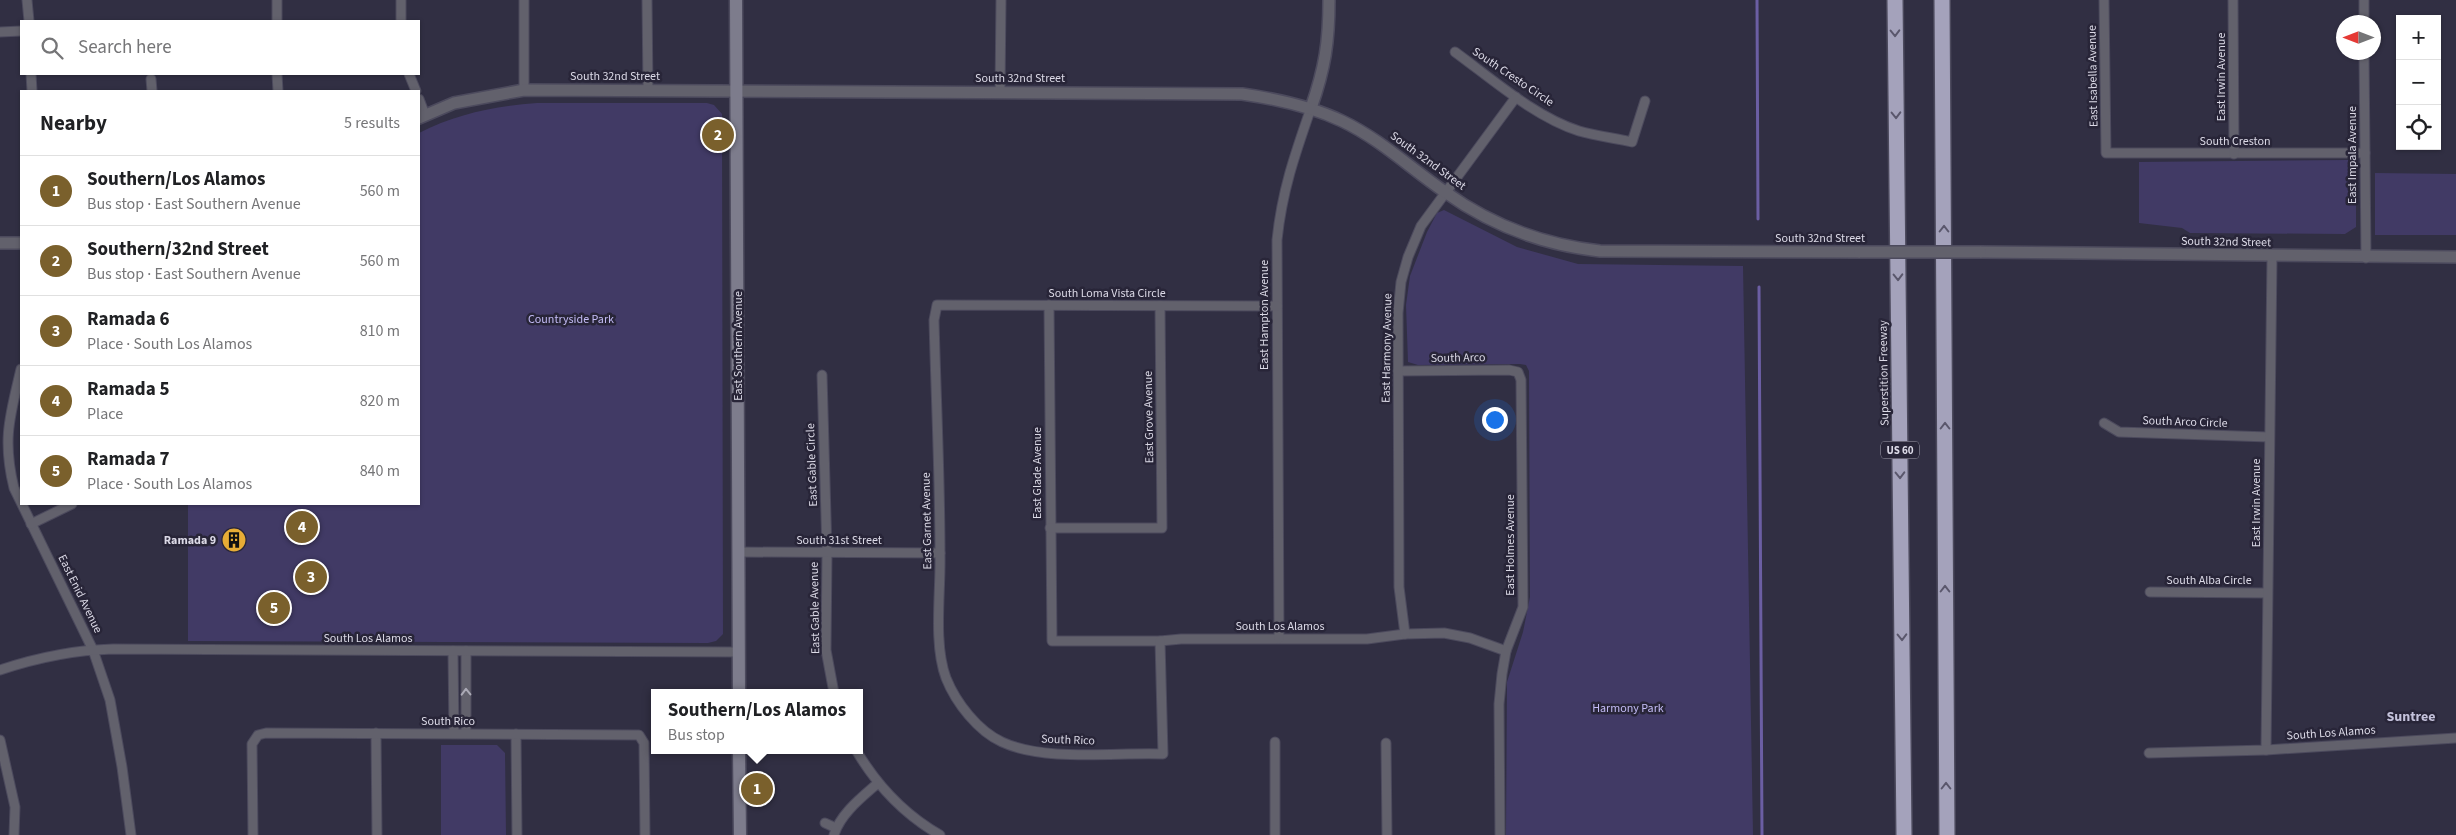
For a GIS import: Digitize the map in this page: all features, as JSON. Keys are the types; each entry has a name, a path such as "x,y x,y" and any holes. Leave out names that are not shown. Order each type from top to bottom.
{"highway":[{"name":"Superstition Freeway","path":"1895,0 1904,835"},
{"path":"1942,0 1947,835"},
{"path":"1943,131 1951,0"}],"main road":[{"name":"East Southern Avenue","path":"736,0 739,689"},
{"path":"739,754 740,835"}],"street":[{"path":"27,0 29,20"},
{"path":"277,0 277,20"},
{"path":"401,0 401,20"},
{"path":"524,0 524,90"},
{"path":"647,0 648,89"},
{"path":"1000,92 1001,0"},
{"name":"East Hampton Avenue","path":"1279,638 1277,240 1280,208 1287,176 1325,62 1329,43 1330,0"},
{"name":"East Isabella Avenue","path":"2104,0 2106,153"},
{"name":"East Irwin Avenue","path":"2233,0 2234,154"},
{"path":"2364,0 2364,15"},
{"path":"0,32 20,31"},
{"name":"South Cresto Circle","path":"1455,52 1516,97 1557,122 1579,131 1632,142 1645,101"},
{"name":"East Impala Avenue","path":"2364,60 2366,258"},
{"path":"32,75 32,90"},
{"path":"278,75 278,90"},
{"path":"409,75 416,90"},
{"path":"151,79 152,90"},
{"name":"South 32nd Street","path":"422,117 454,103 524,90 648,89 1216,93 1276,99 1311,108 1365,133 1445,192 1482,215 1510,228 1570,248 1600,251 1980,252 2366,258 2456,257"},
{"name":"East Harmony Avenue","path":"1405,634 1399,587 1398,371 1401,282 1408,257 1421,226 1516,97"},
{"name":"South Creston","path":"2106,153 2365,153"},
{"path":"0,243 20,243"},
{"name":"East Irwin Avenue","path":"2266,750 2272,257"},
{"name":"South Loma Vista Circle","path":"936,305 1277,306"},
{"name":"East Garnet Avenue","path":"936,305 934,320 940,553 940,648 946,677 960,705 979,725"},
{"name":"East Glade Avenue","path":"1049,305 1052,641"},
{"name":"East Grove Avenue","path":"1050,528 1162,528 1160,306"},
{"name":"South Arco","path":"1398,371 1518,372"},
{"name":"East Holmes Avenue","path":"1500,835 1499,704 1506,651 1523,607 1521,380 1518,372"},
{"name":"East Enid Avenue","path":"20,373 6,434 7,462 14,488 20,501"},
{"name":"East Gable Circle","path":"822,375 827,553"},
{"name":"South Arco Circle","path":"2104,423 2119,432 2269,437"},
{"name":"East Enid Avenue","path":"22,505 93,650 110,700 122,767 131,835"},
{"path":"31,524 70,505"},
{"name":"South 31st Street","path":"738,552 940,553"},
{"name":"East Gable Avenue","path":"827,553 826,650 833,689"},
{"name":"South Alba Circle","path":"2150,592 2268,593"},
{"name":"South Los Alamos","path":"1052,641 1279,638 1367,639 1405,634 1444,633 1470,638 1506,651"},
{"name":"South Rico","path":"979,725 1001,742 1027,750 1069,753 1163,754 1160,641"},
{"name":"South Los Alamos","path":"0,670 28,661 93,650 739,652"},
{"path":"453,651 454,733"},
{"path":"466,651 466,733"},
{"path":"376,733 377,835"},
{"name":"South Rico","path":"252,835 252,744 258,735 376,733 639,735 644,743 644,835"},
{"path":"516,734 517,835"},
{"name":"South Los Alamos","path":"2149,753 2266,750 2456,738"},
{"path":"0,740 15,807 14,835"},
{"path":"1275,835 1276,742"},
{"path":"1386,743 1387,835"},
{"path":"859,754 878,783 901,806 927,828 940,835"},
{"path":"825,823 835,831 852,807 878,783"}],"green space":[{"name":"Countryside Park","path":"537,103 707,103 714,105 722,114 723,634 716,641 708,643 188,641 188,505 420,505 420,132 462,116 506,106"},
{"path":"2348,160 2356,168 2356,227 2345,234 2190,233 2182,228 2139,223 2139,162"},
{"path":"2375,173 2456,174 2456,235 2375,235"},
{"name":"Harmony Park","path":"1444,210 1517,247 1578,264 1743,266 1753,835 1506,835 1507,682 1523,632 1530,597 1529,371 1526,365 1520,364 1418,365 1408,362 1406,305 1410,276 1427,232 1437,213"},
{"path":"441,745 497,745 505,753 506,835 441,835"}],"waterway":[{"path":"1757,0 1758,219"},
{"path":"1759,287 1762,835"}],"place":[{"name":"Southern/32nd Street","path":"718,135"},
{"name":"Ramada 5","path":"302,527"},
{"name":"Ramada 9","path":"234,540"},
{"name":"Ramada 6","path":"311,577"},
{"name":"Ramada 7","path":"274,608"},
{"name":"Southern/Los Alamos","path":"757,789"}],"district":[{"name":"Suntree","path":"2411,717"}]}
